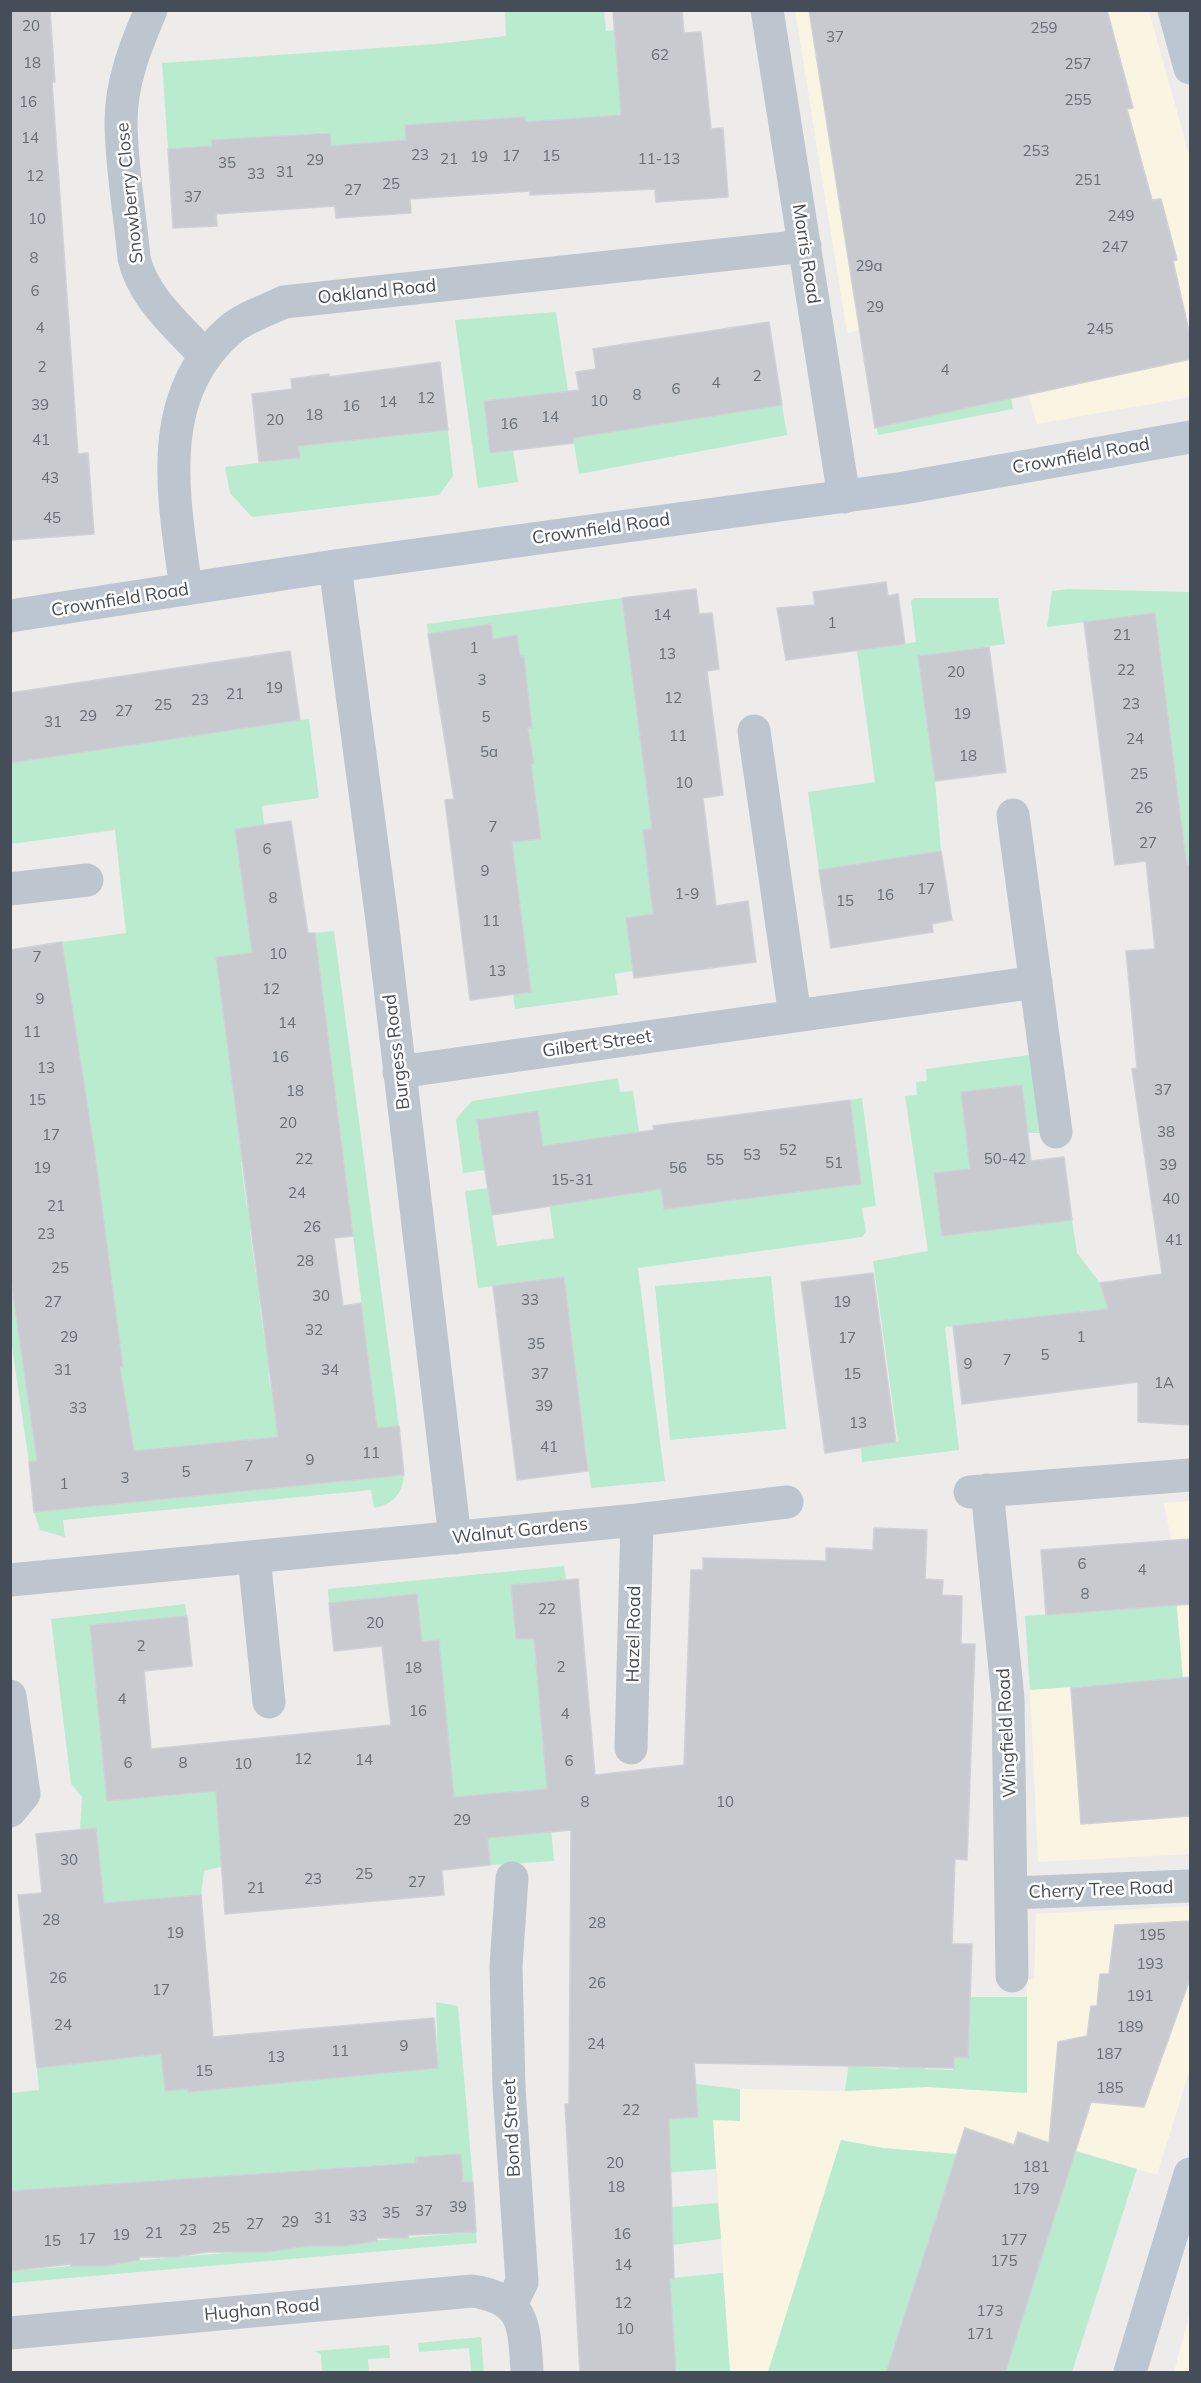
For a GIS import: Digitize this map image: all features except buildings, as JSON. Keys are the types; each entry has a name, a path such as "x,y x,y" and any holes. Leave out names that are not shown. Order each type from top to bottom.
{"street":[{"name":"Snowberry Close","path":"151,10 136,45 125,85 121,120 134,258 138,274 146,290 205,356"},
{"name":"Morris Road","path":"767,10 844,497"},
{"path":"1180,13 1191,69"},
{"name":"Oakland Road","path":"186,589 172,480 179,411 190,379 205,356 233,327 284,302 805,246"},
{"name":"Crownfield Road","path":"10,616 335,566 844,497 1191,437"},
{"name":"Burgess Road","path":"335,566 382,920 455,1538"},
{"path":"754,731 795,1016"},
{"path":"1013,815 1056,1132"},
{"path":"10,890 87,880"},
{"name":"Gilbert Street","path":"399,1072 1036,982"},
{"name":"Wingfield Road","path":"1012,1976 1008,1699 978,1491 1191,1475"},
{"name":"Walnut Gardens","path":"10,1581 637,1520 787,1502"},
{"name":"Hazel Road","path":"631,1748 637,1520"},
{"path":"254,1557 269,1702"},
{"path":"10,1696 17,1803"},
{"name":"Bond Street","path":"511,2304 522,2282 509,2087 506,1966 512,1878"},
{"name":"Cherry Tree Road","path":"1012,1893 1191,1886"},
{"path":"1130,2373 1191,2174"},
{"name":"Hughan Road","path":"10,2333 472,2291 494,2295 511,2304"},
{"path":"511,2304 520,2318 525,2336 527,2373"}],"shaded area":[{"path":"795,11 1149,11 1190,158 1190,397 1037,424 1000,299 847,333"},
{"path":"1190,1501 1190,1854 1038,1862 1030,1690 1183,1679 1171,1540 1164,1503"},
{"path":"1190,1906 1190,2069 1157,2175 1018,2133 1014,2145 965,2129 957,2154 883,2148 841,2140 768,2372 730,2372 713,2119 740,2121 740,2089 845,2091 927,2087 1027,2093 1027,1980 1034,1979 1036,1914"},
{"path":"1190,2312 1190,2372 1174,2372"}],"green space":[{"path":"505,11 604,11 606,31 615,30 618,79 640,77 643,125 590,128 594,193 578,192 572,118 525,122 524,117 406,125 406,141 331,146 329,132 212,140 212,146 168,149 162,63 436,44 506,36"},
{"path":"556,312 568,391 484,401 490,453 513,450 518,482 478,488 455,320"},
{"path":"1011,398 1013,409 878,435 877,428"},
{"path":"782,405 787,435 579,474 573,438"},
{"path":"448,430 453,476 439,495 252,517 230,493 225,467 300,458 298,446"},
{"path":"1068,589 1190,592 1190,864 1187,865 1185,856 1155,613 1047,627 1052,591"},
{"path":"622,598 654,829 644,830 663,913 626,918 633,971 615,974 618,995 515,1009 513,994 531,992 512,842 540,839 490,770 534,764 528,728 532,727 524,656 520,656 516,635 493,639 491,624 428,634 427,624"},
{"path":"915,598 998,598 1005,644 918,656 935,781 941,851 819,870 808,792 875,782 857,651 916,642 911,601"},
{"path":"309,719 319,798 262,806 264,824 236,829 261,951 216,958 222,1003 270,1020 225,1026 231,1071 276,1065 279,1088 233,1094 239,1135 287,1155 241,1162 247,1207 293,1201 296,1224 250,1231 256,1274 301,1268 305,1293 259,1300 265,1343 310,1337 314,1367 268,1373 272,1395 371,1379 315,933 334,931 399,1426 29,1462 11,1340 10,1273 79,1373 123,1366 117,1323 69,1305 114,1298 62,942 126,933 115,830 11,844 11,763"},
{"path":"1029,1055 1041,1133 1028,1133 1021,1085 961,1092 980,1168 934,1173 942,1235 1072,1220 1077,1253 1100,1283 1119,1344 1097,1310 945,1327 959,1450 862,1462 861,1448 898,1442 873,1261 928,1251 905,1096 917,1095 916,1082 927,1081 926,1069"},
{"path":"618,1078 620,1092 633,1091 639,1132 654,1131 665,1209 861,1184 850,1100 862,1098 876,1206 862,1208 866,1232 862,1237 638,1268 665,1481 591,1488 564,1278 478,1288 465,1191 488,1188 497,1246 554,1238 548,1194 626,1134 543,1146 538,1111 477,1121 485,1170 463,1173 456,1119 472,1101"},
{"path":"771,1276 786,1429 670,1440 655,1286"},
{"path":"404,1475 396,1497 387,1504 374,1508 371,1490 63,1520 65,1537 40,1530 34,1512"},
{"path":"564,1566 566,1580 511,1585 516,1639 534,1639 554,1861 490,1865 484,1794 436,1798 221,1860 221,1867 204,1871 201,1895 143,1900 185,2055 161,2057 166,2091 188,2089 188,2091 438,2068 436,2002 458,2006 473,2182 463,2182 461,2154 416,2157 418,2186 392,2164 11,2191 10,2093 39,2090 37,2068 97,2061 96,1828 80,1829 82,1797 71,1784 51,1619 185,1604 187,1616 90,1626 106,1781 157,1797 395,1773 438,1640 422,1642 329,1603 328,1589"},
{"path":"1174,1576 1183,1679 1030,1690 1025,1616 1125,1608"},
{"path":"953,1997 1027,1997 1027,2093 927,2087 845,2091 850,2054 864,2055 864,2067 899,2069 900,2056 926,2056 925,2069 953,2070 954,2057 968,2058 970,2015"},
{"path":"696,2084 740,2089 740,2121 713,2120 716,2169 662,2173 669,2119 698,2117"},
{"path":"841,2140 883,2148 957,2154 926,2248 975,2263 919,2273 903,2321 951,2337 943,2361 894,2346 886,2372 768,2372"},
{"path":"1075,2151 1137,2169 1072,2372 1005,2372"},
{"path":"718,2203 721,2239 672,2245 626,2211"},
{"path":"476,2232 477,2243 11,2283 11,2271"},
{"path":"723,2273 730,2372 677,2372 675,2362 637,2363 630,2282"},
{"path":"481,2337 484,2372 471,2372 469,2348 419,2352 418,2343"},
{"path":"389,2345 390,2358 368,2359 369,2372 322,2372 321,2355 315,2351"}]}
